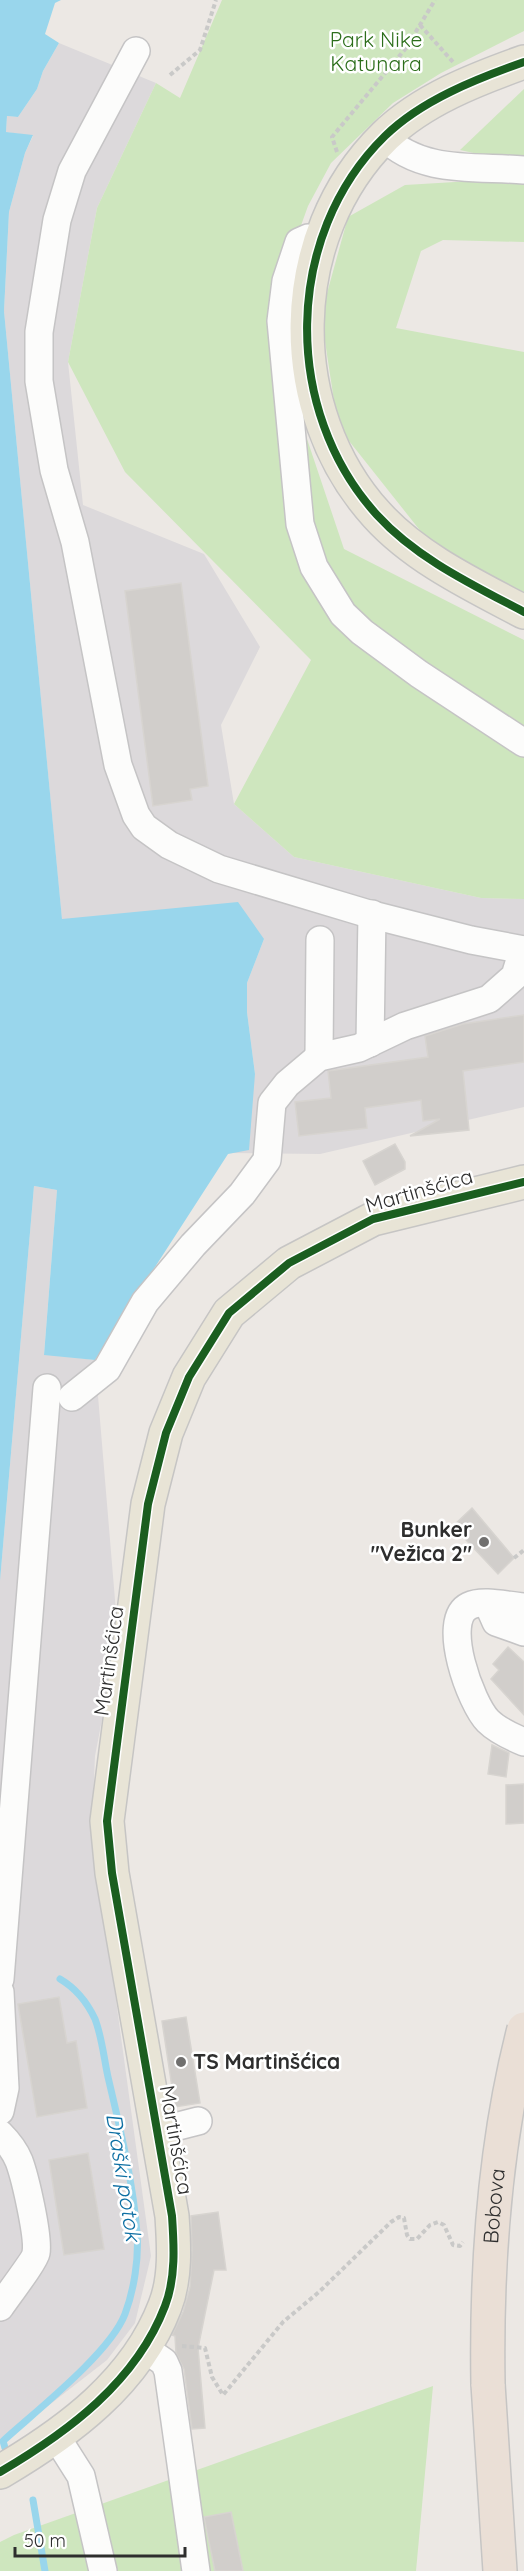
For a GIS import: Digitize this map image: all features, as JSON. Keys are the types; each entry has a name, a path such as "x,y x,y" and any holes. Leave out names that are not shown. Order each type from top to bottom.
{"highway":[{"name":"Bobova","path":"500,2571 488,2384 488,2270 493,2212 509,2099 524,2029"}],"main road":[{"path":"524,62 488,75 441,98 410,116 384,137 357,168 335,206 320,241 307,306 312,384 329,441 342,468 378,516 405,541 439,565 524,612"},
{"name":"Martinšćica","path":"0,2472 55,2435 106,2395 160,2347 174,2256 172,2216 155,2132 112,1873 107,1821 148,1504 166,1433 189,1377 230,1313 289,1263 373,1219 524,1182"}],"street":[{"path":"0,1979 59,1393 107,1369 146,1302 193,1245 242,1194 267,1160 272,1103 287,1084 319,1056 370,1043 405,1026 489,999 515,976 523,950 372,914 219,869 169,845 144,827 136,815 118,765 75,542 54,471 39,381 39,332 57,219 72,171 136,51"},
{"path":"384,137 398,150 419,160 462,167 524,170"},
{"path":"320,241 308,238 299,242 286,280 281,321 300,524 314,567 343,614 362,632 419,674 524,743"},
{"path":"370,1043 372,914"},
{"path":"319,1056 320,940"},
{"path":"524,1607 476,1603 461,1612 457,1633 460,1662 472,1696 487,1721 524,1742"},
{"path":"488,1604 496,1622 524,1632"},
{"path":"0,1992 5,2088 0,2111"},
{"path":"155,2132 198,2121"},
{"path":"0,2134 19,2161 33,2224 36,2252 30,2265 10,2278 0,2307"},
{"path":"160,2347 168,2371 196,2571"},
{"path":"55,2435 81,2476 103,2571"}],"path":[{"path":"170,75 200,50 216,0"},
{"path":"339,157 332,137 406,48 435,0"},
{"path":"420,25 459,69"},
{"path":"514,1558 524,1550"},
{"path":"160,2347 205,2348 212,2377 224,2395 283,2322 319,2292 391,2222 399,2217 404,2218 410,2239 417,2239 430,2225 438,2222 444,2225 453,2245 460,2246 466,2239"}],"shaded area":[{"path":"59,43 156,83 97,208 68,362 83,505 204,554 260,647 221,725 234,804 294,857 481,898 524,899 524,1107 320,1154 228,1153 255,1074 247,1012 247,983 264,939 62,920 4,311 9,212 25,153 33,136 6,132 7,116 18,117 37,89 43,71"},
{"path":"34,1186 57,1190 44,1354 95,1360 118,1636 95,1756 92,1825 151,2256 135,2323 107,2360 17,2430 0,2439 0,1581"}],"green space":[{"name":"Park Nike Katunara","path":"222,0 524,0 524,31 441,73 393,103 331,163 308,206 267,320 344,549 524,640 524,899 481,898 294,857 234,804 311,660 125,472 68,362 97,208 156,83 180,98"},
{"path":"524,89 524,164 460,150"},
{"path":"505,179 524,184 524,242 443,240 421,251 396,328 524,352 524,595 430,543 338,427 321,315 348,217 405,185"},
{"path":"433,2386 416,2571 0,2571 0,2542 14,2535"}],"water":[{"path":"0,0 61,0 55,3 45,34 59,43 43,71 37,89 18,117 7,116 6,132 33,135 25,153 9,212 4,311 62,919 238,902 264,939 247,983 247,1012 255,1074 249,1150 228,1154 95,1360 44,1355 57,1190 34,1186 0,1581"}],"building":[{"path":"181,583 208,786 190,789 192,800 153,806 125,591"},
{"path":"524,1015 524,1062 463,1071 469,1130 410,1136 440,1119 423,1121 421,1100 365,1108 367,1128 299,1136 295,1102 331,1098 328,1071 428,1057 425,1036 463,1024"},
{"path":"395,1144 405,1162 405,1169 375,1185 363,1161"},
{"name":"Bunker \"Vežica 2\"","path":"472,1508 514,1558 498,1574 453,1526"},
{"path":"508,1647 524,1662 524,1715 491,1679 499,1670 493,1664"},
{"path":"492,1745 509,1753 506,1777 488,1774"},
{"path":"524,1784 524,1823 506,1824 506,1785"},
{"path":"59,1997 67,2043 76,2041 87,2108 37,2117 18,2004"},
{"name":"TS Martinšćica","path":"186,2017 200,2103 175,2107 162,2021"},
{"path":"88,2153 104,2249 64,2255 49,2160"},
{"path":"218,2212 226,2270 214,2270 198,2348 205,2428 192,2429 184,2369 176,2353 175,2336 172,2335 183,2312 190,2287 191,2216"},
{"path":"231,2512 243,2571 215,2571 204,2517"}],"waterway":[{"name":"Draški potok","path":"5,2448 3,2441 71,2381 117,2329 128,2305 136,2263 137,2233 132,2194 99,2033 95,2019 85,2002 72,1987 60,1979"},
{"name":"Draški potok","path":"33,2500 45,2571"}],"cycle path":[{"path":"524,62 469,83 416,112 385,136 351,177 327,223 313,272 307,324 311,376 324,426 346,473 377,515 409,544 446,570 524,612"},
{"path":"0,2472 74,2422 118,2381 137,2358 152,2333 169,2295 173,2273 172,2216 112,1873 107,1821 148,1504 166,1433 189,1377 229,1313 289,1263 373,1219 524,1182"}],"place":[{"name":"Bunker \"Vežica 2\"","path":"484,1542"},
{"name":"TS Martinšćica","path":"181,2062"}]}
